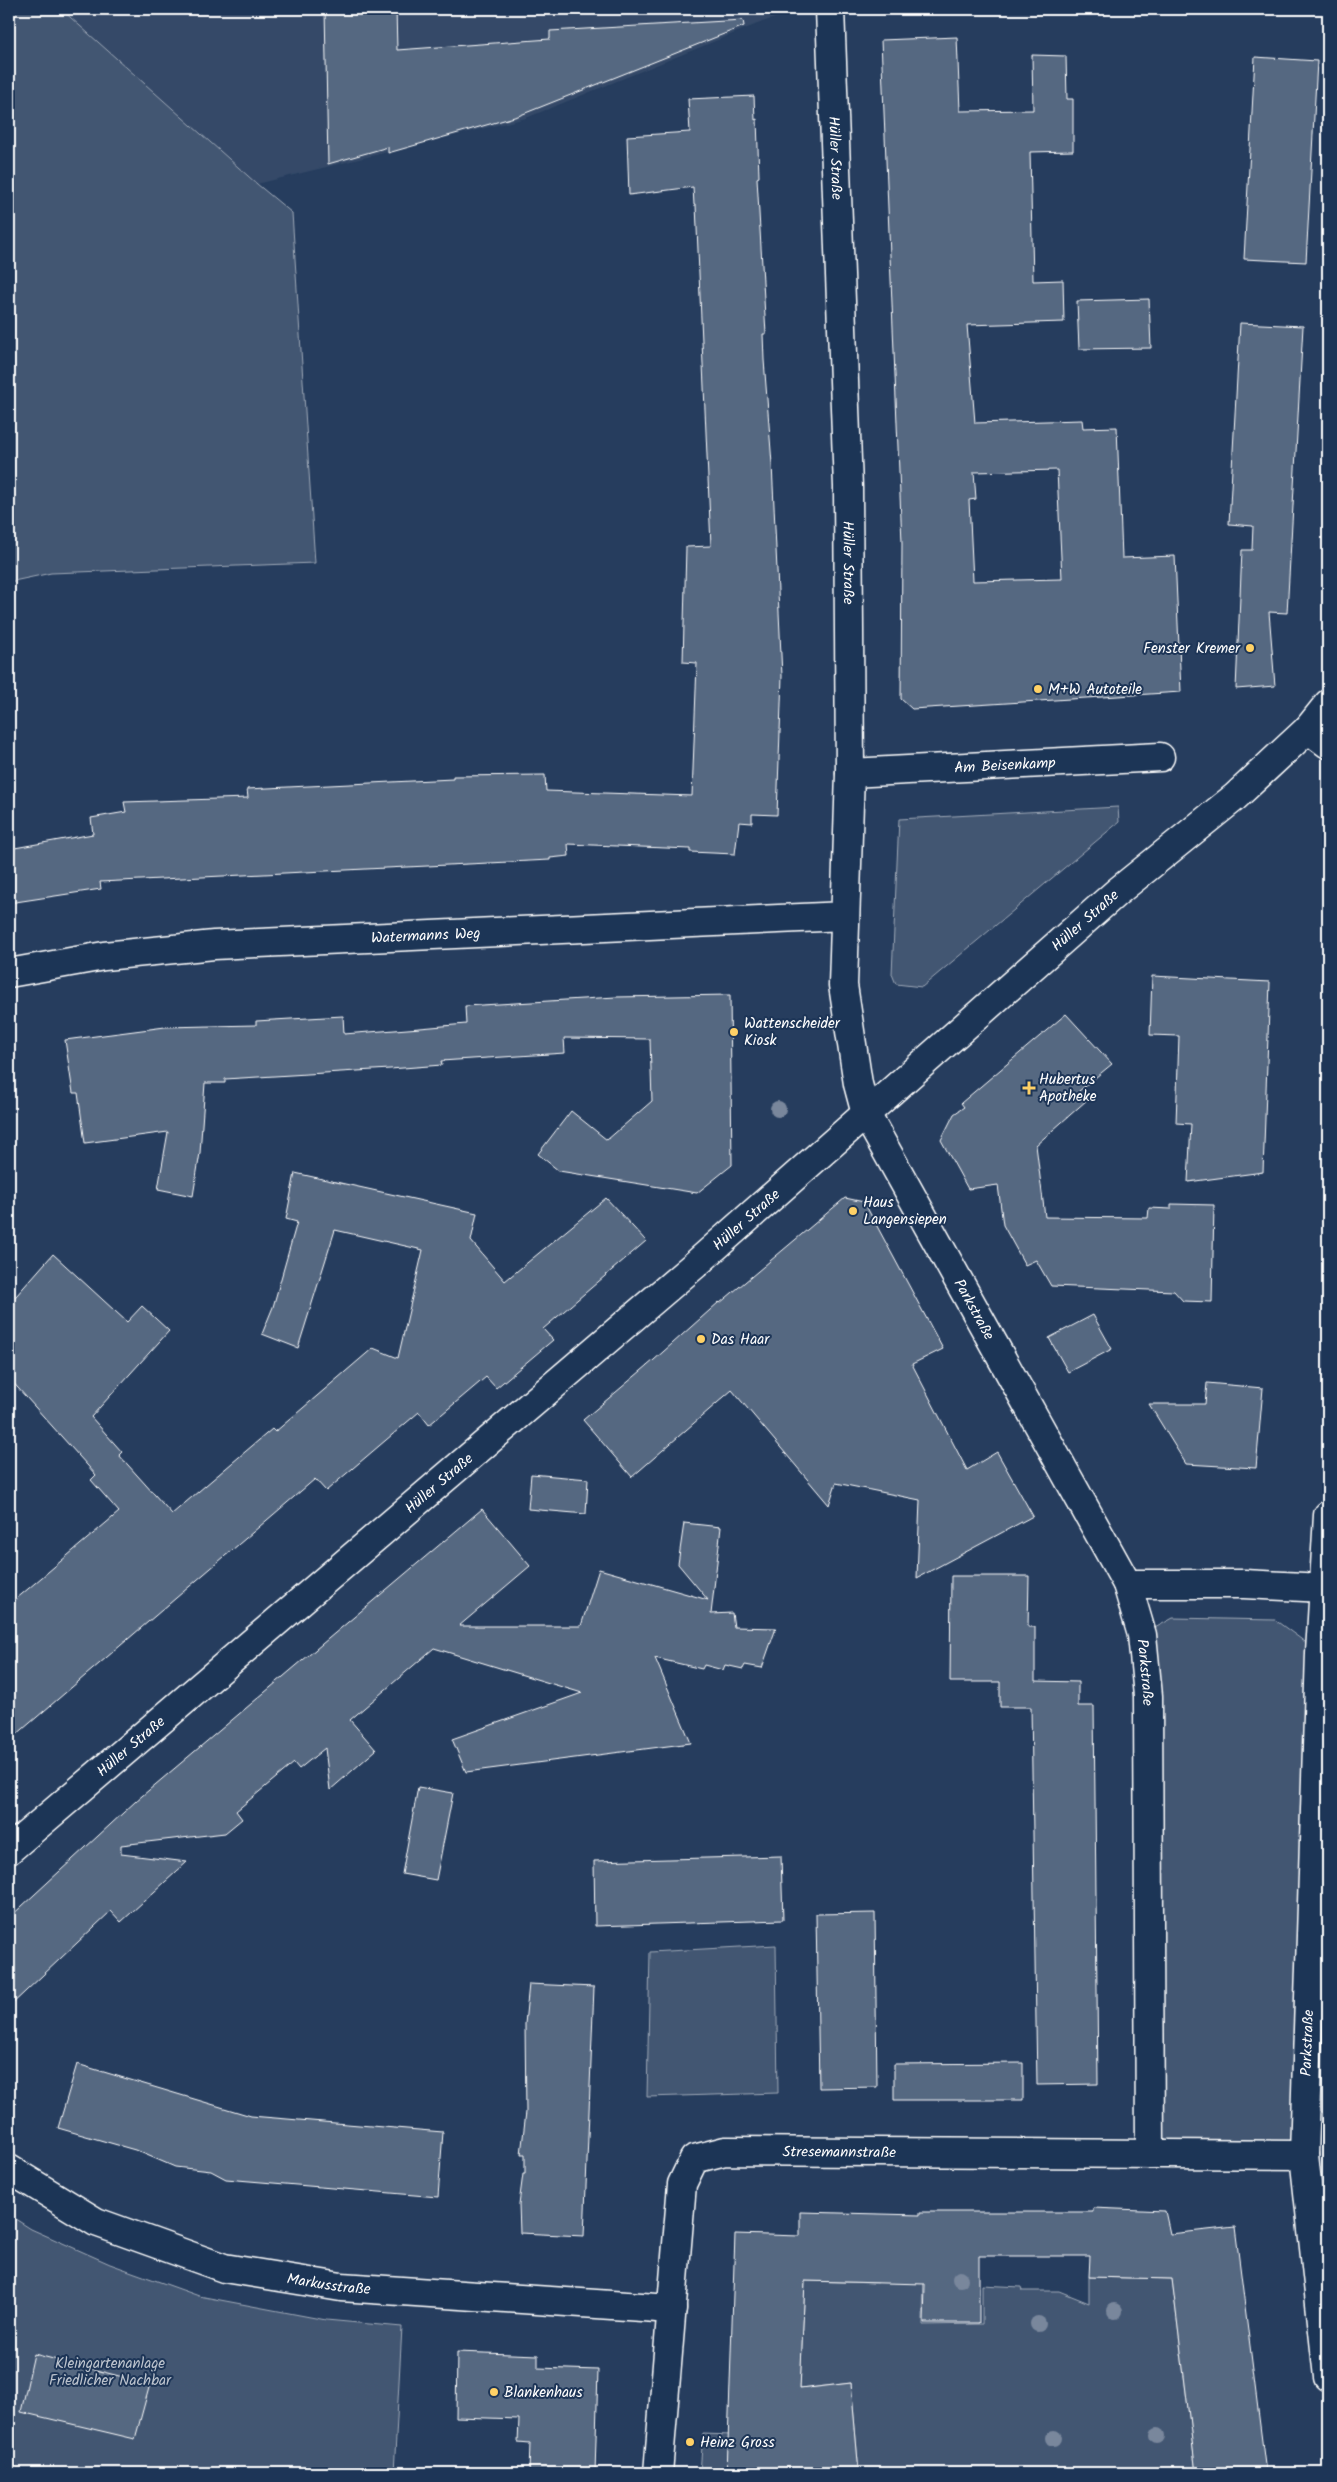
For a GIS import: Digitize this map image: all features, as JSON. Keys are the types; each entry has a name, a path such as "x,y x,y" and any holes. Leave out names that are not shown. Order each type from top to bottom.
{"street":[{"name":"Hüller Straße","path":"830,9 848,487 850,774 843,985 858,1084 866,1114"},
{"path":"1318,737 1328,704"},
{"name":"Hüller Straße","path":"9,1850 697,1263 1117,892 1235,797 1318,737"},
{"name":"Am Beisenkamp","path":"850,774 1160,757"},
{"name":"Watermanns Weg","path":"9,973 104,956 214,945 845,916"},
{"name":"Parkstraße","path":"866,1114 1127,1584 1142,1635 1148,1696 1150,2154"},
{"name":"Parkstraße","path":"1328,1515 1304,2155 1328,2377"},
{"path":"1127,1584 1244,1584 1324,1588"},
{"name":"Stresemannstraße","path":"658,2473 682,2184 694,2159 725,2151 1304,2155"},
{"name":"Markusstraße","path":"9,2169 96,2222 224,2268 341,2287 672,2309"}],"shaded area":[{"path":"61,9 804,9 762,22 526,118 257,184"}],"green space":[{"path":"9,9 61,9 292,213 315,563 51,573 9,582"},
{"path":"1118,807 1119,822 922,987 896,984 892,974 899,819"},
{"path":"1173,1618 1275,1620 1320,1653 1304,2155 1150,2154 1142,1635"},
{"path":"776,1945 778,2093 647,2097 650,1952"},
{"path":"880,2214 924,2256 923,2325 982,2324 982,2285 1021,2287 1022,2291 1059,2291 1089,2303 1089,2277 1172,2279 1196,2473 859,2473 851,2383 800,2389 805,2281 878,2283"},
{"name":"Kleingartenanlage Friedlicher Nachbar","path":"9,2215 31,2229 110,2264 199,2296 326,2320 402,2327 394,2473 9,2473"},
{"path":"703,2434 788,2437 792,2473 700,2473"}],"building":[{"path":"325,9 396,9 397,50 550,39 550,31 743,20 744,26 518,116 388,153 388,147 328,164"},
{"path":"957,37 960,111 1033,110 1032,55 1066,56 1067,99 1073,99 1073,151 1030,152 1033,281 1063,280 1064,322 967,325 975,423 1082,420 1083,428 1117,427 1122,558 1175,556 1181,692 912,709 901,699 902,543 881,40","holes":["1057,470 1062,579 973,581 969,500 976,499 974,472"]},
{"path":"1255,57 1317,61 1306,262 1244,259"},
{"path":"754,96 755,120 757,119 759,177 757,178 766,334 763,334 764,360 772,464 782,676 777,815 752,814 752,823 739,822 735,854 690,852 690,849 568,844 569,856 550,858 550,860 100,882 101,889 9,903 9,849 93,834 91,818 126,812 124,802 248,798 247,789 453,779 453,776 545,775 546,791 692,796 697,663 683,662 686,547 711,546 696,205 694,205 693,187 629,195 627,136 690,132 688,99"},
{"path":"1149,299 1151,348 1079,349 1077,301"},
{"path":"1240,323 1303,326 1287,613 1269,612 1275,686 1236,689 1242,550 1252,550 1253,526 1229,524"},
{"path":"1152,976 1270,982 1263,1172 1188,1182 1191,1124 1176,1123 1179,1036 1150,1035"},
{"path":"730,995 732,1165 697,1193 559,1171 538,1154 571,1111 607,1140 652,1101 650,1039 564,1038 565,1053 441,1061 442,1065 390,1069 225,1079 225,1083 205,1083 200,1153 193,1196 158,1189 168,1132 85,1143 78,1093 73,1093 65,1040 165,1027 256,1025 256,1021 343,1016 344,1034 466,1024 465,1006 616,997"},
{"path":"1066,1014 1112,1064 1079,1091 1087,1100 1036,1145 1045,1217 1148,1218 1149,1208 1171,1209 1171,1204 1214,1205 1212,1302 1183,1301 1174,1291 1051,1286 1036,1260 1025,1265 1003,1225 998,1185 968,1189 941,1140 954,1114 964,1107 961,1103"},
{"path":"295,1173 477,1213 471,1241 505,1281 606,1198 646,1241 543,1329 553,1340 496,1388 486,1377 429,1425 419,1412 326,1491 315,1479 9,1741 9,1605 119,1512 91,1480 96,1475 9,1378 9,1304 53,1254 127,1322 142,1306 169,1331 91,1417 122,1452 119,1455 172,1514 272,1429 275,1432 373,1348 398,1358 423,1250 335,1230 298,1348 262,1334 273,1307 297,1222 286,1219"},
{"path":"845,1198 864,1202 943,1349 912,1364 967,1470 997,1452 1033,1516 917,1578 920,1500 836,1483 829,1505 732,1390 632,1477 583,1420 719,1302"},
{"path":"1093,1315 1112,1349 1068,1372 1049,1338"},
{"path":"1207,1383 1263,1388 1256,1468 1186,1464 1149,1404 1205,1404"},
{"path":"531,1474 588,1479 586,1514 528,1509"},
{"path":"482,1509 530,1566 459,1626 581,1626 599,1569 708,1600 678,1564 684,1523 721,1527 711,1614 732,1613 734,1627 776,1628 762,1668 745,1665 743,1669 725,1665 723,1670 704,1665 702,1669 655,1658 691,1743 466,1772 452,1739 582,1693 434,1648 350,1720 376,1750 330,1790 325,1748 299,1769 294,1763 236,1811 242,1819 225,1833 121,1845 121,1854 187,1862 121,1922 111,1911 9,2007 9,1918 136,1801"},
{"path":"951,1576 1029,1576 1028,1627 1035,1627 1035,1681 1078,1682 1078,1706 1094,1706 1098,2084 1037,2085 1031,1707 1000,1707 1000,1682 950,1682"},
{"path":"418,1787 453,1793 436,1880 402,1874"},
{"path":"781,1856 783,1920 595,1926 594,1861"},
{"path":"875,1913 877,2087 819,2088 816,1914"},
{"path":"529,1984 594,1987 584,2236 520,2233 519,2204 523,2174 525,2174 525,2154 521,2154 526,2112 525,2024"},
{"path":"1023,2063 1023,2100 894,2100 894,2064"},
{"path":"77,2064 251,2116 443,2132 438,2197 226,2179 211,2171 175,2167 135,2150 58,2128"},
{"path":"1093,2208 1165,2211 1170,2234 1235,2227 1266,2473 1196,2473 1172,2279 1089,2277 1090,2256 979,2256 979,2323 924,2323 925,2284 805,2281 800,2389 851,2383 859,2473 727,2473 735,2234 800,2236 800,2212 920,2215 920,2212 1093,2212"},
{"path":"457,2352 538,2355 538,2368 598,2370 595,2473 529,2473 530,2443 518,2442 519,2419 456,2417"},
{"path":"34,2354 150,2384 135,2439 21,2412"}],"place":[{"name":"Fenster Kremer","path":"1250,648"},
{"name":"M+W Autoteile","path":"1038,689"},
{"name":"Wattenscheider Kiosk","path":"734,1032"},
{"name":"Hubertus Apotheke","path":"1029,1088"},
{"name":"Haus Langensiepen","path":"853,1211"},
{"name":"Das Haar","path":"701,1339"},
{"name":"Blankenhaus","path":"494,2392"},
{"name":"Heinz Gross","path":"690,2442"}]}
